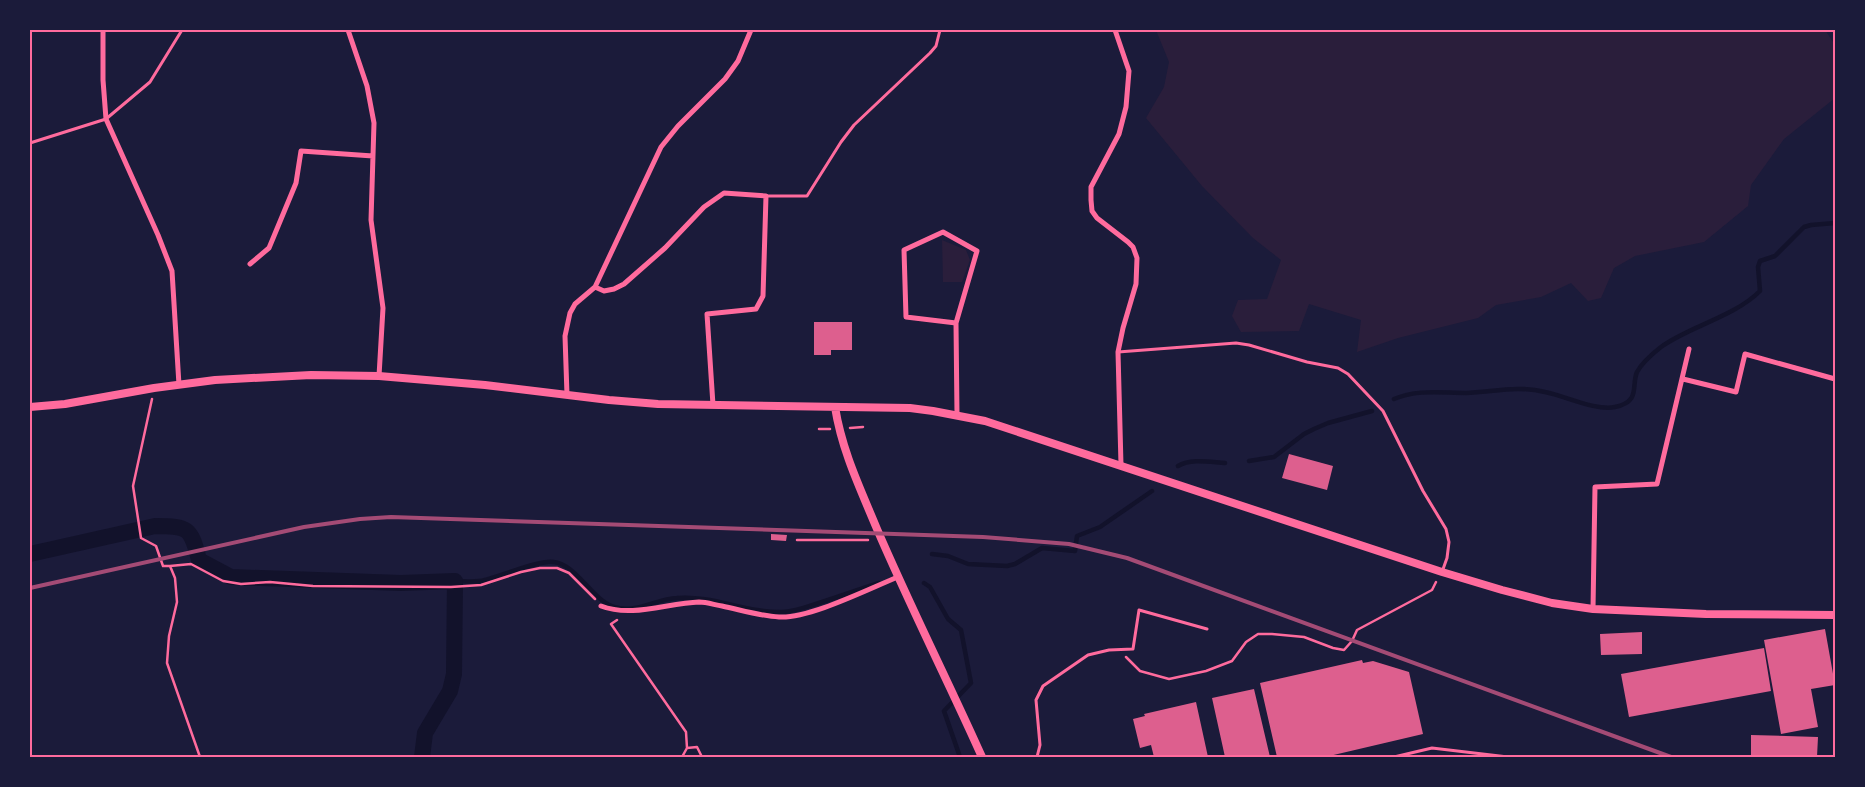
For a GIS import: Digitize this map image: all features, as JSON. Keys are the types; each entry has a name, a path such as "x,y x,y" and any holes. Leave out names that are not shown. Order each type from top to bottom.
{"street":[{"path":"103,30 103,80 106,118 172,271 179,385"},
{"path":"348,30 369,96 374,123 371,220 383,308 379,376"},
{"path":"567,395 566,324 575,304 595,287 661,147 678,126 726,79 738,61 751,30"},
{"path":"1115,30 1129,71 1126,107 1119,134 1092,187 1091,200 1092,211 1097,218 1128,242 1137,258 1136,284 1118,352 1121,465"},
{"path":"250,264 269,248 296,183 301,151 373,156"},
{"path":"595,287 604,291 624,284 665,248 704,206 724,193 766,196 763,296 756,309 707,314 713,405"},
{"path":"956,323 906,317 904,250 944,232 977,251 956,323 957,415"},
{"path":"1593,609 1595,487 1657,484 1689,349"},
{"path":"1683,379 1736,392 1745,354 1835,380"},
{"path":"30,407 89,401 179,385 257,377 311,375 379,376 485,384 618,401 713,405 910,408 985,421 1442,572 1552,603 1593,609 1706,614 1835,615"},
{"path":"835,407 838,428 848,461 898,577 982,757"},
{"path":"601,606 612,610 624,611 702,602 761,615 793,617 844,600 898,577"}],"lane":[{"path":"30,142 106,118 150,82 182,30"},
{"path":"766,196 807,196 854,125 930,53 936,46 940,30"},
{"path":"1118,352 1236,343 1307,362 1338,368 1348,374 1382,411 1423,491 1446,529 1449,542 1447,558 1442,572"},
{"path":"1037,757 1040,745 1036,700 1043,686 1088,655 1109,650 1133,649 1138,610 1207,629"},
{"path":"1394,757 1432,748 1508,757"}],"path":[{"path":"154,388 133,486 141,538 156,546 163,566 191,564 223,581 241,584 270,582 313,586 451,587 481,585 521,572 540,568 557,568 569,573 601,606"},
{"path":"797,540 868,540"},
{"path":"170,566 175,578 178,602 169,636 167,663 200,757"},
{"path":"1118,649 1140,671 1169,679 1206,671 1232,661 1246,642 1258,634 1304,637 1344,650 1358,630 1432,590 1442,572"},
{"path":"617,620 611,624 686,732 687,748 682,757"},
{"path":"687,748 697,747 702,757"}],"shaded area":[{"path":"1156,30 1825,30 1835,45 1835,98 1784,139 1751,185 1748,206 1704,242 1635,256 1614,268 1601,298 1588,301 1571,283 1541,297 1496,305 1478,318 1398,338 1357,352 1361,320 1309,304 1299,331 1241,332 1232,316 1238,300 1267,299 1281,260 1253,238 1202,186 1146,118 1164,87 1169,62"},
{"path":"942,240 966,250 970,260 962,282 943,282"}],"building":[{"path":"814,322 852,322 852,350 831,350 831,355 814,355"},
{"path":"1289,454 1333,466 1327,490 1282,478"},
{"path":"771,534 787,535 786,541 771,540"},
{"path":"1825,629 1835,685 1811,689 1818,727 1781,734 1764,640"},
{"path":"1642,632 1642,654 1601,655 1600,634"},
{"path":"1764,648 1771,691 1629,717 1621,674"},
{"path":"1362,660 1363,663 1373,661 1409,672 1423,734 1325,757 1277,757 1260,683"},
{"path":"1254,689 1270,757 1225,757 1212,698"},
{"path":"1196,702 1208,757 1154,757 1151,745 1140,748 1133,719 1145,716 1144,714"},
{"path":"1751,735 1818,737 1817,757 1751,757"}],"waterway":[{"path":"1394,399 1421,393 1466,393 1525,389 1553,394 1599,407 1607,408 1623,405 1632,397 1635,377 1647,359 1685,333 1738,308 1760,291 1758,267 1760,261 1775,256 1804,227 1835,223"},
{"path":"1249,461 1274,457 1304,434 1314,429 1328,423 1372,411"},
{"path":"1178,466 1195,461 1225,463"},
{"path":"932,554 948,556 968,564 1007,566 1015,564 1042,548 1075,551 1077,536 1100,527 1152,491"},
{"path":"30,554 155,526 166,526 182,528 187,531 194,541 199,560 231,577 401,583 455,581 454,674 450,691 425,733 422,757"},
{"path":"455,581 481,581 540,563 554,562 570,569 606,603 622,609 630,609 669,599 690,598 717,601 769,612 792,611 879,583"},
{"path":"924,583 930,587 948,619 961,630 971,683 944,711 960,757"}],"railway":[{"path":"30,588 304,527 360,519 391,517 983,537 1069,544 1127,558 1671,757"}]}
